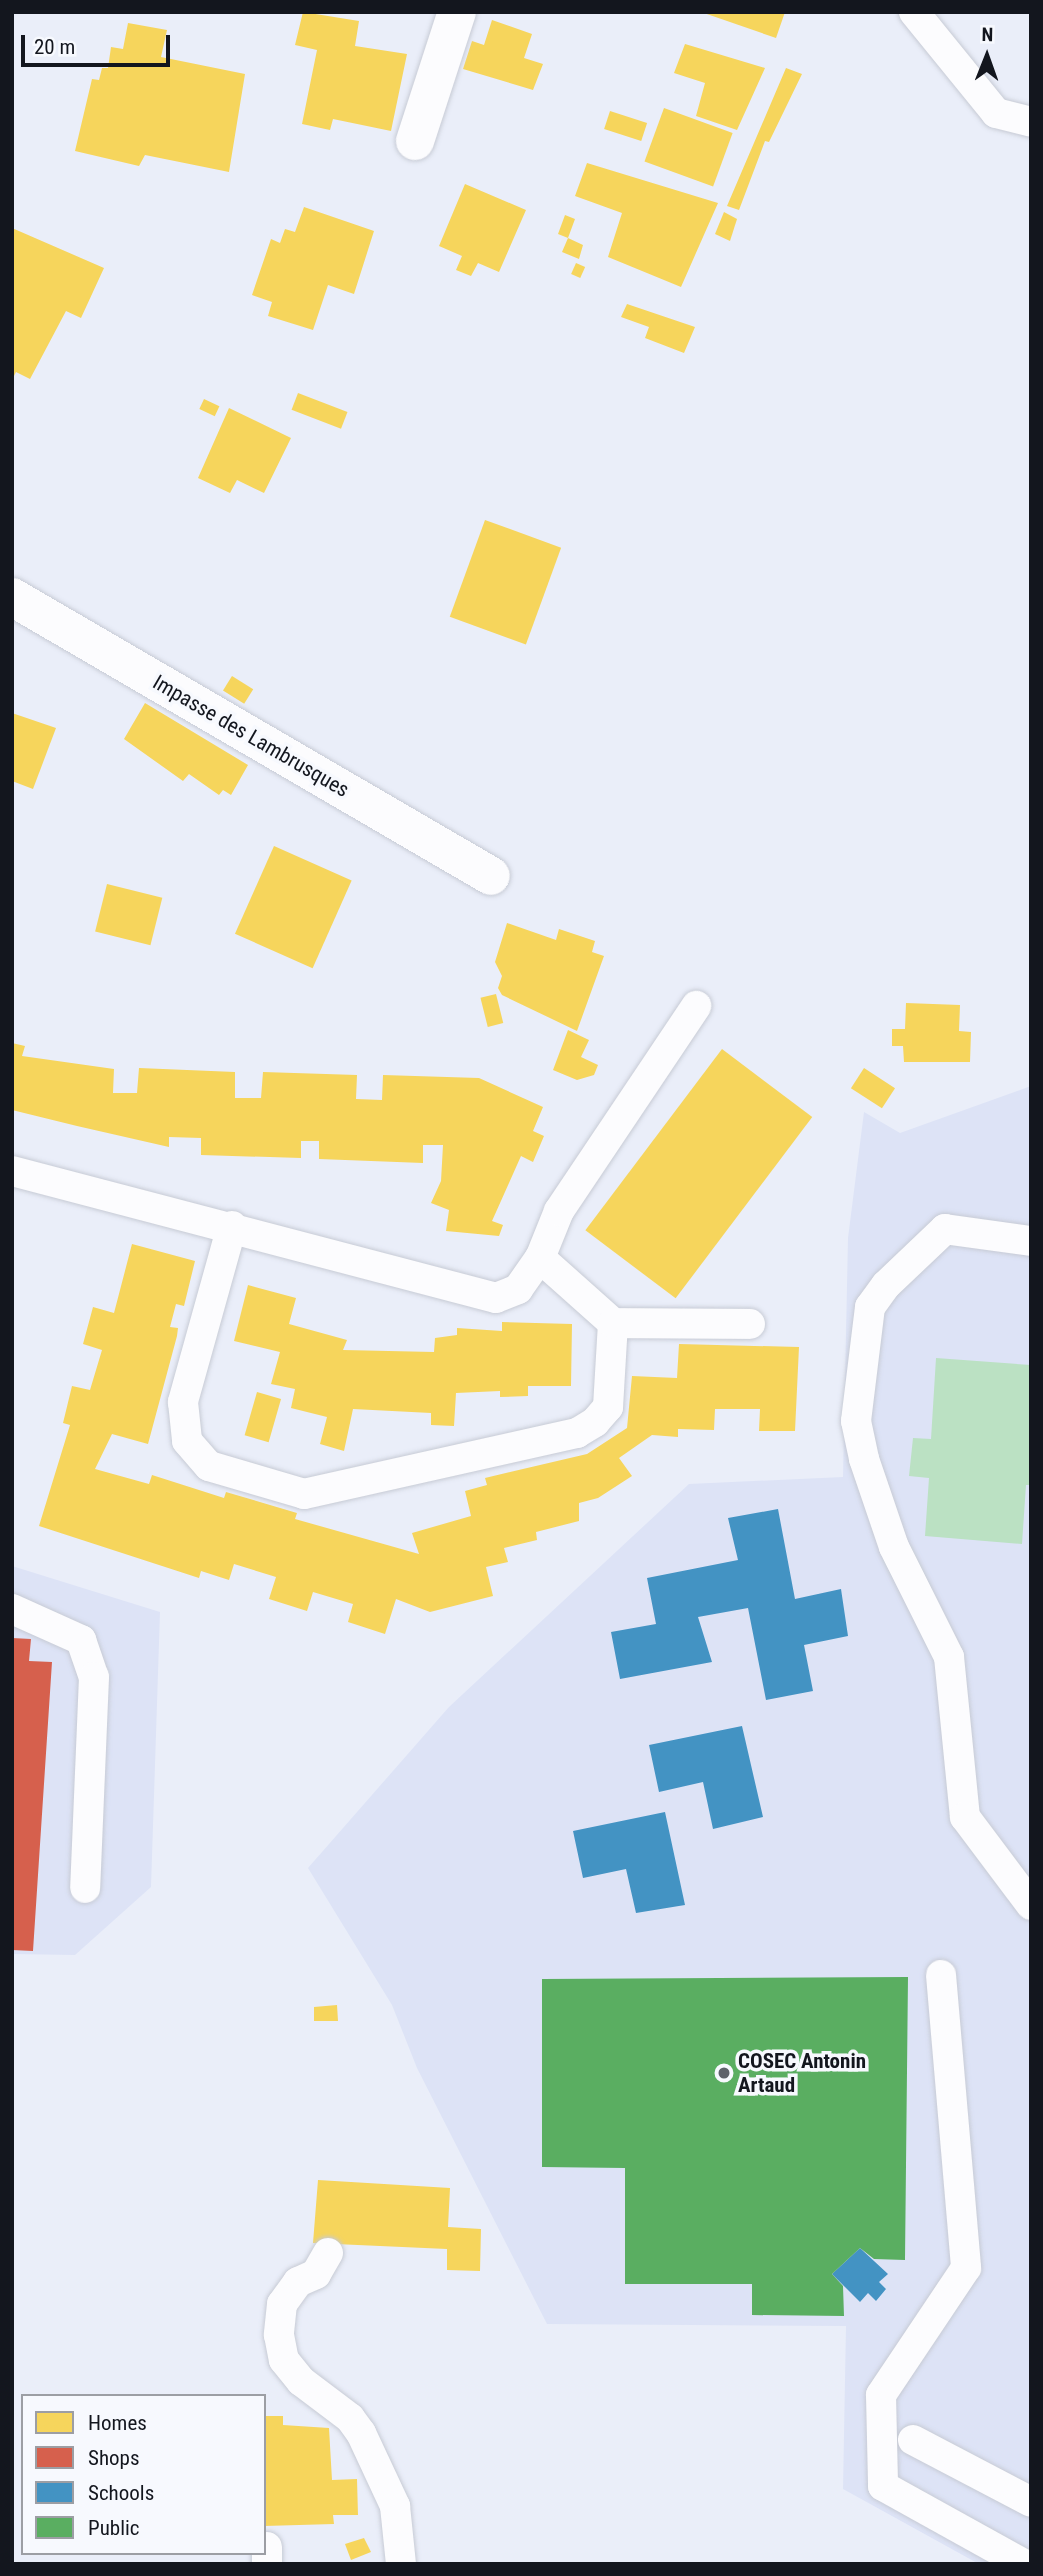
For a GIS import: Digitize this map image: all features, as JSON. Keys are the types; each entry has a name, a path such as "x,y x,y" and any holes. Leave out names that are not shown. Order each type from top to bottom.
{"street":[{"path":"415,141 457,12"},
{"name":"Impasse des Lambrusques","path":"12,597 491,876"}],"lane":[{"path":"914,12 996,113 1031,122"},
{"path":"12,1171 232,1226 496,1298 518,1289 540,1258 559,1211 696,1006"},
{"path":"232,1226 183,1402 187,1441 209,1466 304,1494 586,1427 608,1407 613,1323"},
{"path":"1031,1241 945,1229 887,1285 870,1307 856,1421 864,1459 894,1547 948,1657 965,1817 1031,1905"},
{"path":"540,1258 613,1323 751,1324"},
{"path":"12,1609 81,1640 94,1677 85,1888"},
{"path":"941,1975 966,2268 881,2395 883,2486 1024,2564"},
{"path":"328,2253 316,2274 298,2282 282,2304 279,2335 284,2360 301,2381 350,2418 361,2433 396,2506 401,2564"},
{"path":"913,2440 1031,2502"}],"shaded area":[{"path":"1031,1086 1031,2564 979,2564 843,2489 846,2326 547,2324 417,2068 392,2005 308,1868 449,1707 689,1484 843,1477 848,1238 864,1112 900,1133"},
{"path":"12,1566 160,1612 151,1887 75,1955 12,1954"}],"green space":[{"path":"936,1358 1031,1365 1031,1485 1026,1485 1022,1544 925,1536 929,1478 909,1476 913,1438 931,1439"}],"building: Homes":[{"path":"303,12 359,21 355,46 407,54 391,131 333,119 330,130 302,124 317,50 295,45"},
{"path":"701,12 785,12 776,38"},
{"path":"492,20 532,34 524,58 543,64 533,90 463,69 472,41 484,45"},
{"path":"128,23 167,30 161,57 245,74 229,172 145,155 139,166 75,151 92,79 99,80 102,68 108,68 111,47 123,49"},
{"path":"685,44 765,68 737,130 696,116 705,83 674,73"},
{"path":"786,68 802,74 769,142 765,141 739,210 727,206"},
{"path":"664,108 733,133 713,187 645,162"},
{"path":"610,111 647,123 641,141 604,129"},
{"path":"587,163 718,203 681,287 608,257 622,213 575,196"},
{"path":"465,184 526,210 499,272 478,263 471,276 456,270 462,256 439,246"},
{"path":"304,207 374,231 354,294 328,285 313,330 268,316 272,302 252,295 271,239 280,243 285,229 295,232"},
{"path":"724,212 737,219 730,241 715,234"},
{"path":"565,215 575,219 568,238 558,234"},
{"path":"12,228 104,268 81,318 66,311 30,379 16,372 12,380"},
{"path":"568,238 583,245 579,259 562,252"},
{"path":"576,263 585,267 580,278 571,274"},
{"path":"627,304 695,327 684,353 645,338 649,327 621,317"},
{"path":"298,393 347,412 341,429 292,410"},
{"path":"204,399 219,406 215,416 199,409"},
{"path":"229,408 291,438 264,493 237,480 230,493 198,478"},
{"path":"485,520 561,548 526,644 450,617"},
{"path":"232,676 253,689 244,704 223,690"},
{"path":"145,703 248,765 231,795 223,790 219,795 189,774 183,781 124,739"},
{"path":"12,713 56,728 33,789 12,781"},
{"path":"274,846 352,881 313,968 235,934"},
{"path":"107,884 162,898 150,945 95,932"},
{"path":"507,923 556,940 559,929 595,941 592,952 604,956 577,1031 502,995 498,988 502,976 495,962"},
{"path":"496,994 503,1023 488,1027 480,998"},
{"path":"906,1003 960,1005 959,1031 971,1032 970,1062 904,1062 903,1046 892,1046 892,1029 905,1029"},
{"path":"568,1030 589,1040 581,1057 598,1065 594,1075 577,1080 553,1070"},
{"path":"12,1043 25,1046 22,1056 114,1069 113,1093 137,1093 139,1068 235,1072 235,1098 261,1098 263,1072 357,1075 356,1099 382,1100 383,1075 479,1078 543,1107 533,1131 544,1136 533,1162 521,1156 492,1221 503,1225 499,1236 446,1231 449,1210 431,1203 441,1181 443,1145 423,1145 423,1163 319,1159 319,1141 301,1141 301,1158 201,1155 201,1138 169,1137 169,1147 77,1126 12,1110"},
{"path":"722,1049 812,1117 676,1298 585,1230"},
{"path":"864,1068 895,1088 882,1108 851,1088"},
{"path":"132,1244 195,1261 184,1306 176,1304 170,1327 178,1328 177,1336 148,1444 112,1434 95,1469 149,1484 152,1475 224,1498 226,1492 297,1513 295,1519 419,1554 412,1533 471,1516 465,1491 487,1485 485,1478 587,1454 627,1428 632,1376 677,1378 679,1344 799,1347 795,1431 759,1431 760,1409 715,1409 714,1430 678,1429 678,1437 652,1435 619,1458 632,1476 598,1498 579,1503 579,1521 536,1532 537,1540 504,1548 508,1562 486,1567 493,1596 430,1612 396,1599 385,1634 348,1622 353,1604 313,1592 307,1611 269,1599 276,1577 234,1564 229,1580 201,1571 199,1578 39,1526 70,1425 63,1423 72,1386 90,1390 102,1350 83,1344 93,1307 114,1313"},
{"path":"248,1285 296,1298 289,1324 347,1340 343,1350 434,1352 435,1338 457,1335 457,1328 502,1331 502,1322 572,1324 571,1386 528,1386 528,1396 500,1397 500,1391 456,1393 454,1426 431,1425 431,1413 353,1409 344,1451 320,1444 327,1417 291,1408 295,1389 271,1384 280,1352 234,1341"},
{"path":"257,1392 281,1399 269,1442 245,1435"},
{"path":"337,2005 338,2021 314,2021 314,2007"},
{"path":"318,2180 450,2188 448,2227 481,2229 480,2271 447,2270 447,2249 313,2243"},
{"path":"266,2416 283,2416 283,2425 329,2428 332,2480 357,2479 358,2515 333,2515 334,2524 266,2526"},
{"path":"364,2538 371,2552 351,2560 345,2544"}],"building: Shops":[{"path":"12,1638 31,1639 29,1661 52,1662 33,1951 12,1950"}],"building: Schools":[{"path":"778,1509 795,1599 841,1589 848,1636 804,1645 813,1691 766,1700 748,1608 698,1617 712,1662 620,1679 611,1632 656,1624 647,1578 738,1560 728,1518"},
{"path":"742,1726 763,1817 713,1829 703,1782 659,1792 649,1745"},
{"path":"665,1812 685,1905 636,1913 626,1869 583,1878 573,1831"},
{"path":"860,2248 888,2274 879,2282 886,2289 876,2301 868,2293 860,2302 832,2274"}],"building: Public":[{"name":"COSEC Antonin Artaud","path":"908,1977 905,2260 874,2259 860,2248 832,2274 843,2286 844,2316 752,2315 752,2284 625,2284 625,2168 542,2167 542,1979"}],"place":[{"name":"COSEC Antonin Artaud","path":"724,2073"}]}
